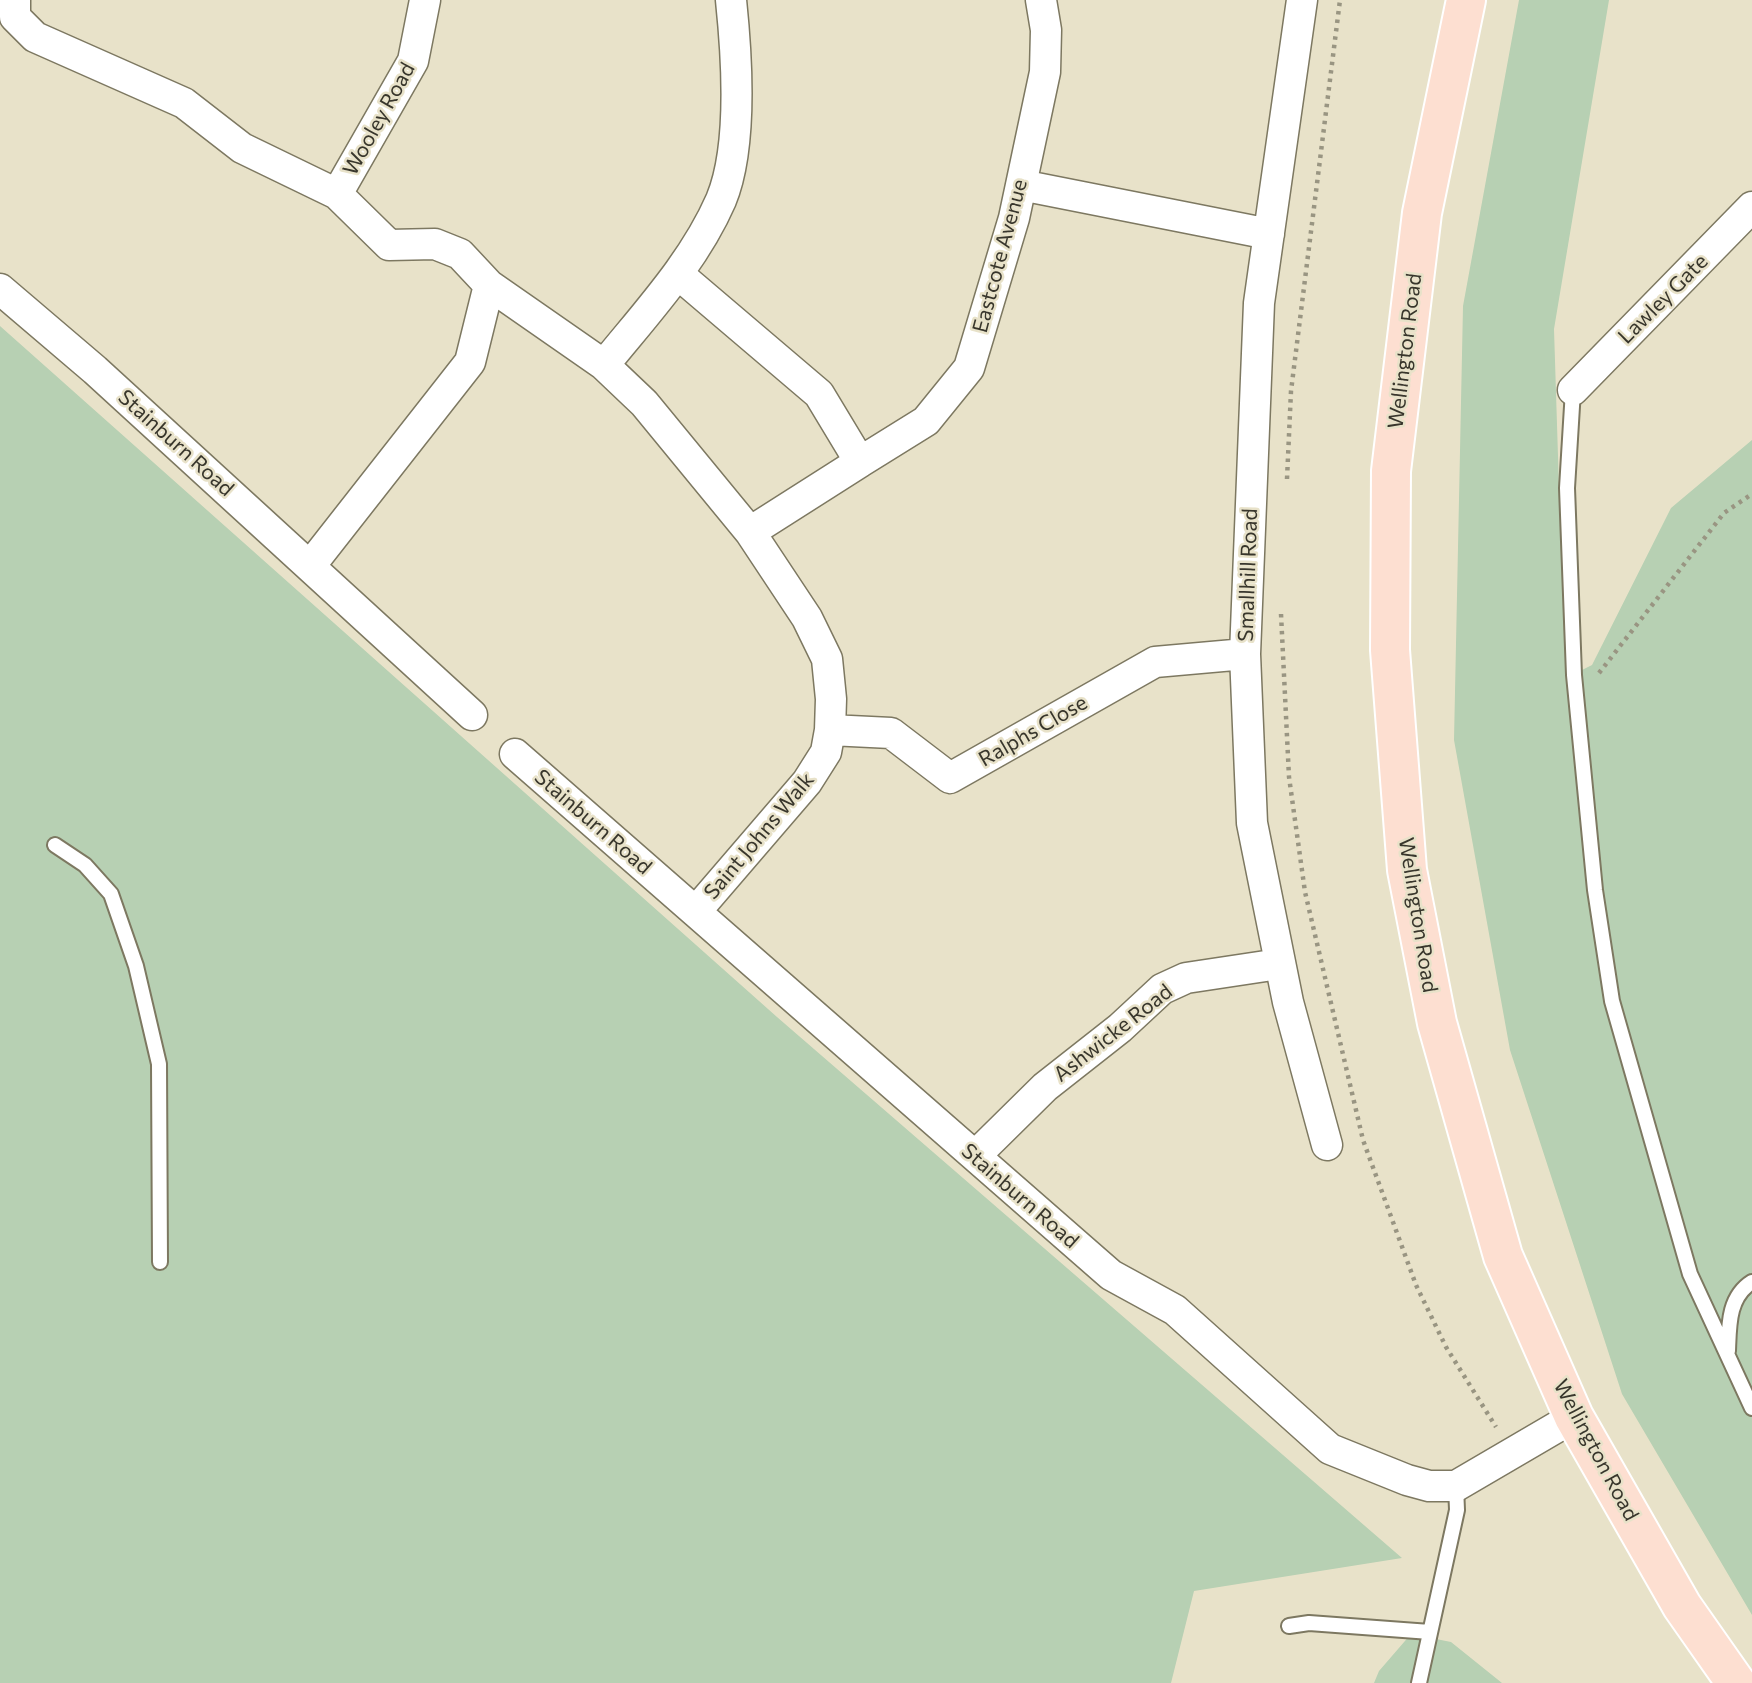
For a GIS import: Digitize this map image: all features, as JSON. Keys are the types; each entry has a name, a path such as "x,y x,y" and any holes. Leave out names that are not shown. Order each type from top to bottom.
{"main road":[{"name":"Wellington Road","path":"1466,0 1422,213 1391,471 1391,664 1407,870 1437,1023 1503,1256 1574,1417 1682,1606 1736,1683"}],"street":[{"name":"Wooley Road","path":"337,194 413,61 425,0"},
{"path":"604,365 678,274 722,199 731,160 737,63 731,0"},
{"name":"Eastcote Avenue","path":"860,462 926,421 949,397 969,368 1014,218 1045,72 1046,30 1041,0"},
{"name":"Smallhill Road","path":"1302,0 1259,303 1244,654 1252,822 1279,964 1327,1145"},
{"name":"Saint Johns Walk","path":"10,13 35,37 184,103 242,148 337,194 389,245 435,244 460,254 489,285 604,365 644,403 750,532 807,618 827,659 830,730 825,752 807,782 697,911"},
{"path":"1021,185 1269,234"},
{"name":"Lawley Gate","path":"1573,390 1752,207"},
{"path":"678,274 819,394 860,462 750,532"},
{"path":"310,566 470,362 489,285"},
{"name":"Stainburn Road","path":"0,289 95,370 472,715"},
{"name":"Ralphs Close","path":"830,730 891,733 950,778 1154,663 1244,654"},
{"name":"Stainburn Road","path":"515,754 1111,1275 1175,1310 1330,1449 1407,1480 1429,1486 1456,1486"},
{"name":"Ashwicke Road","path":"975,1156 1045,1087 1120,1028 1162,989 1186,978 1279,964"},
{"path":"1456,1486 1574,1417"}],"lane":[{"path":"1573,390 1567,488 1576,702 1595,890 1612,1001 1690,1274 1752,1408"},
{"path":"55,845 85,865 111,894 136,966 159,1064 160,1262"},
{"path":"1728,1356 1729,1322 1734,1302 1743,1288 1752,1282"},
{"path":"1419,1683 1457,1510 1456,1486"},
{"path":"1289,1626 1310,1623 1430,1632"}],"path":[{"path":"1286,486 1291,391 1340,0"},
{"path":"1576,702 1724,513 1752,494"},
{"path":"1281,608 1289,777 1306,892 1363,1140 1416,1285 1446,1347 1511,1455"}],"green space":[{"path":"1519,0 1609,0 1554,329 1559,488 1575,488 1582,670 1592,665 1671,508 1752,440 1752,1615 1622,1394 1510,1050 1454,740 1463,306"},
{"path":"0,326 777,1017 1402,1558 1194,1591 1171,1683 0,1683"},
{"path":"1411,1634 1451,1642 1502,1683 1374,1683 1379,1671"}]}
